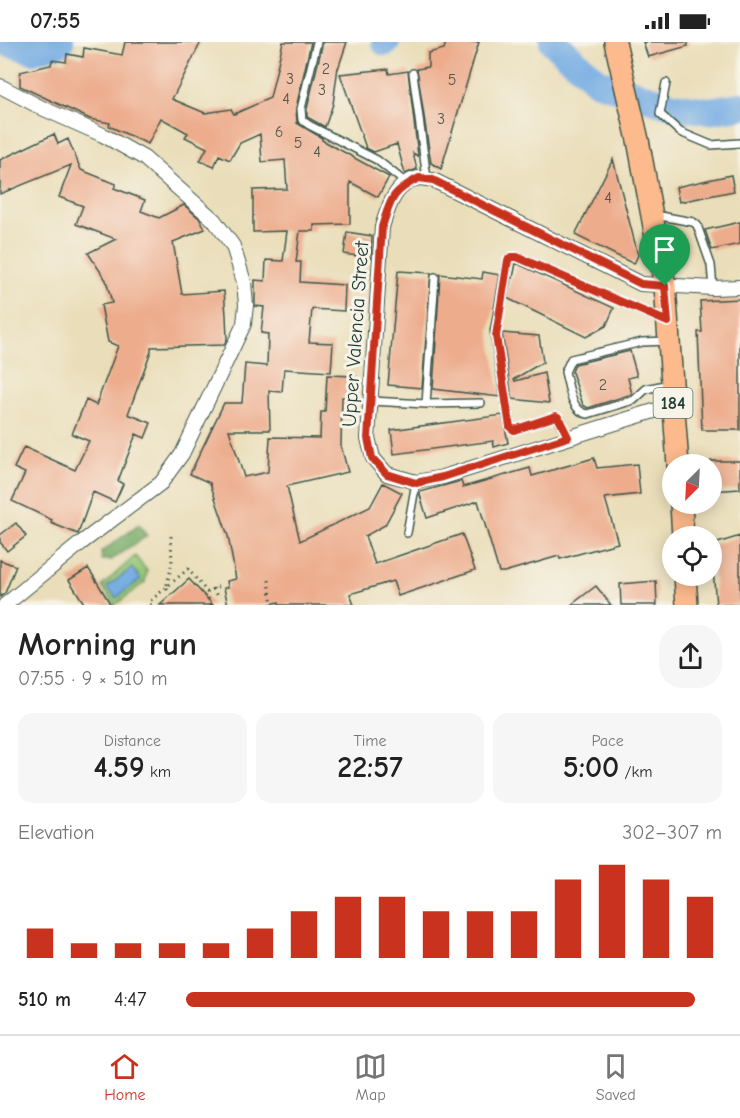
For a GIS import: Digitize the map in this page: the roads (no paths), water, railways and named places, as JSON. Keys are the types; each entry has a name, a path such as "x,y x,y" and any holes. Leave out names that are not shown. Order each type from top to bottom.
{"main road":[{"name":"184","path":"615,43 638,140 665,286 677,454"},
{"path":"686,586 687,605"}],"street":[{"path":"0,86 42,108 103,135 144,158 191,199 214,220 233,246 244,282 246,304 244,324 239,335 182,454 161,483 81,543 5,605"},
{"path":"406,183 419,178 433,180 641,284 713,288 740,287"},
{"name":"Upper Valencia Street","path":"406,183 390,200 382,227 368,438 372,458 387,474 416,483"},
{"path":"416,483 443,477 673,405"}],"lane":[{"path":"317,42 301,109 302,120 377,160 406,183"},
{"path":"413,73 427,179"},
{"path":"666,83 660,114 680,132 711,145 740,143"},
{"path":"652,215 693,222 697,225 711,265 713,288"},
{"path":"568,437 556,416 514,430 510,427 496,331 508,260 511,257 517,257 669,332"},
{"path":"426,404 435,277"},
{"path":"669,332 642,342 571,359 565,372 575,408 581,413 588,414 634,400 646,389 673,383"},
{"path":"371,401 426,404 481,403"},
{"path":"407,533 416,483"}],"water":[{"path":"132,568 141,579 116,598 107,587"}],"waterway":[{"path":"6,42 33,50 60,42"},
{"path":"553,42 598,82 674,106 709,111 740,106"}]}
